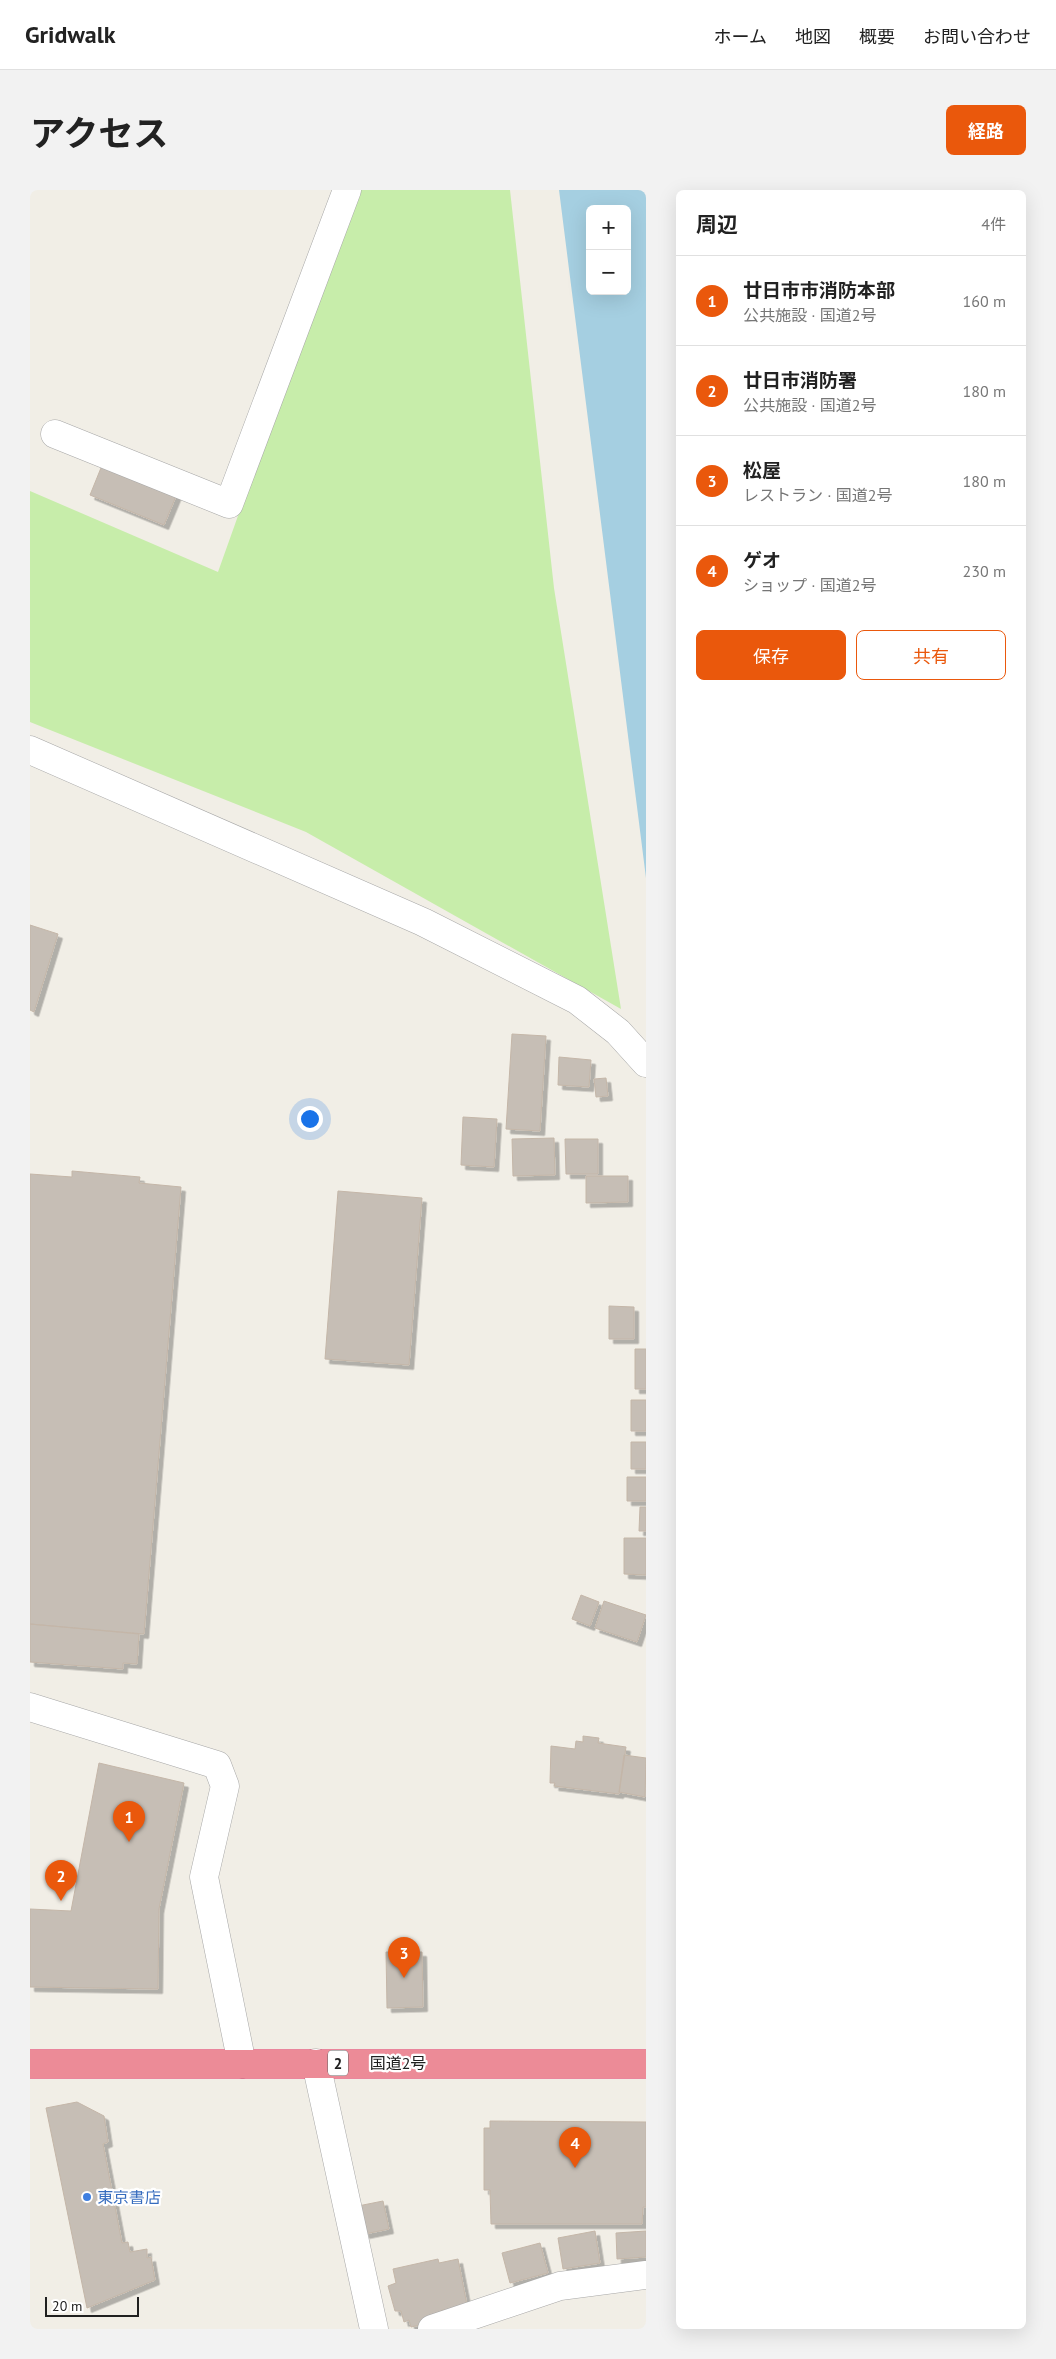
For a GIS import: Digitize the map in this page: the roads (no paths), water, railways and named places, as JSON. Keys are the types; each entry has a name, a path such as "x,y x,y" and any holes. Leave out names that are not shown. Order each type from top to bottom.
{"highway":[{"name":"国道2号","path":"30,2064 646,2064"}],"street":[{"path":"55,434 230,504 347,190"},
{"path":"30,750 423,922 577,1000 618,1032 646,1063"},
{"path":"30,1707 217,1765 225,1786 204,1877 242,2064"},
{"path":"316,2063 374,2329"},
{"path":"432,2329 560,2286 646,2275"}],"water":[{"path":"559,190 646,190 646,878"}],"place":[{"name":"廿日市市消防本部","path":"129,1842"},
{"name":"廿日市消防署","path":"61,1901"},
{"name":"松屋","path":"404,1978"},
{"name":"ゲオ","path":"575,2168"},
{"name":"東京書店","path":"87,2197"}]}
